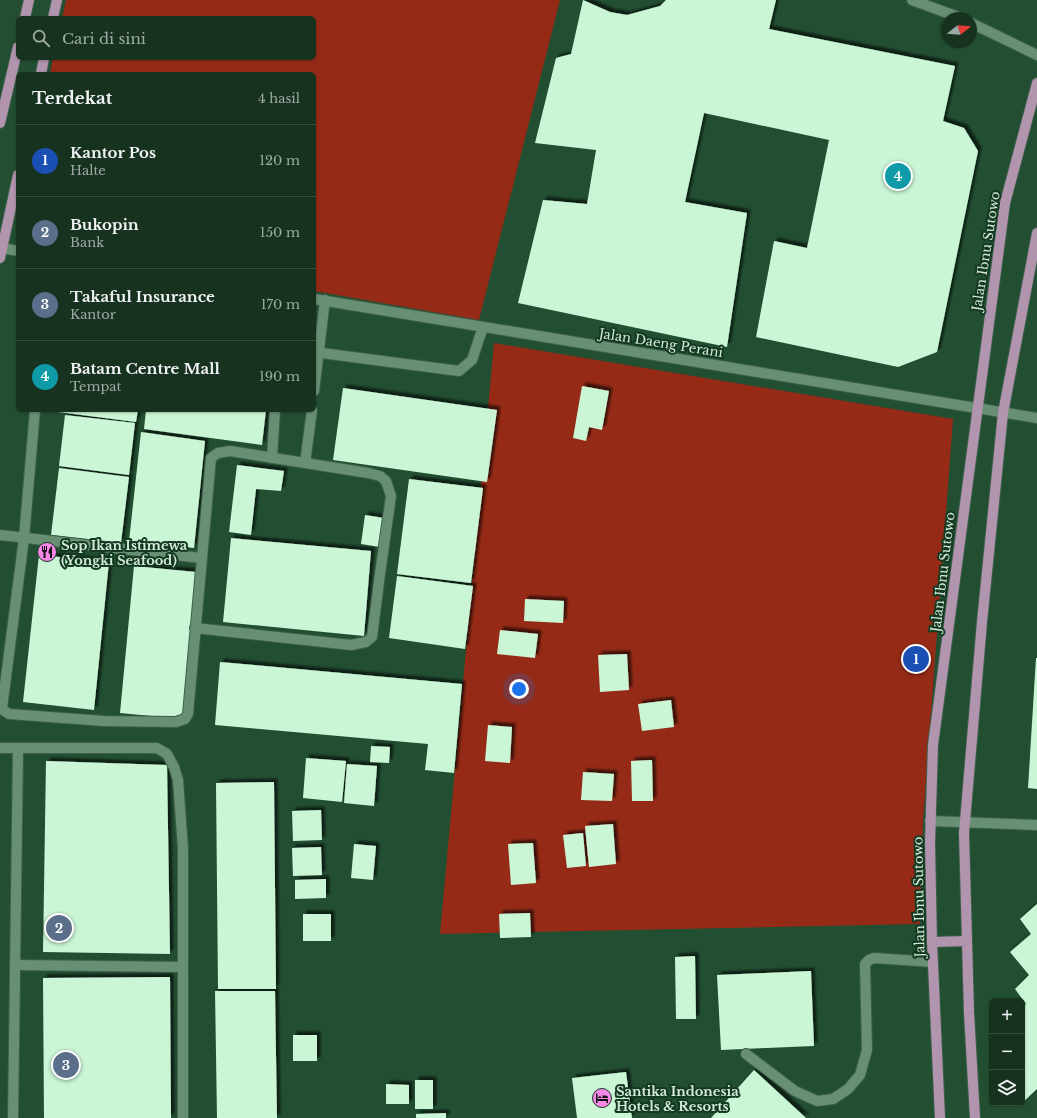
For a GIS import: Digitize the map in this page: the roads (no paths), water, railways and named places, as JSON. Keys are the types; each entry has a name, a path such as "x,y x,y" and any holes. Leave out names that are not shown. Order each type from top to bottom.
{"main road":[{"path":"25,16 29,0"},
{"path":"53,16 57,0"},
{"path":"0,123 16,56"},
{"path":"40,72 44,60"},
{"name":"Jalan Ibnu Sutowo","path":"940,1118 932,942 930,843 933,745 1005,203 1037,83"},
{"path":"1,253 16,184"},
{"path":"974,1118 964,833 982,614 1003,414 1037,233"},
{"path":"932,942 967,941"}],"street":[{"path":"912,0 945,12"},
{"path":"977,26 1037,55"},
{"path":"1,253 16,250"},
{"name":"Jalan Daeng Perani","path":"316,298 1003,414 1037,418"},
{"path":"326,300 316,352 459,371 472,360 483,327"},
{"path":"35,412 24,538 2,708 9,714 104,721 181,721 185,719 188,714 195,628 201,558 211,458 218,453 230,451 305,463 380,476 386,481 391,496 372,637 366,642 351,645 195,628"},
{"path":"272,458 276,412"},
{"path":"305,463 312,412"},
{"path":"0,535 201,558"},
{"path":"0,748 157,748 167,754 174,767 179,787 183,848 183,1118"},
{"path":"13,1118 18,749"},
{"path":"930,821 1037,825"},
{"path":"746,1054 795,1091 817,1102 833,1099 848,1089 860,1075 867,1050 865,964 874,958 933,962"},
{"path":"15,965 183,967"}],"place":[{"name":"Batam Centre Mall","path":"898,176"},
{"name":"Sop Ikan Istimewa (Yongki Seafood)","path":"47,552"},
{"name":"Kantor Pos","path":"916,659"},
{"name":"Bukopin","path":"59,928"},
{"name":"Takaful Insurance","path":"66,1065"},
{"name":"Santika Indonesia Hotels & Resorts","path":"602,1098"}]}
